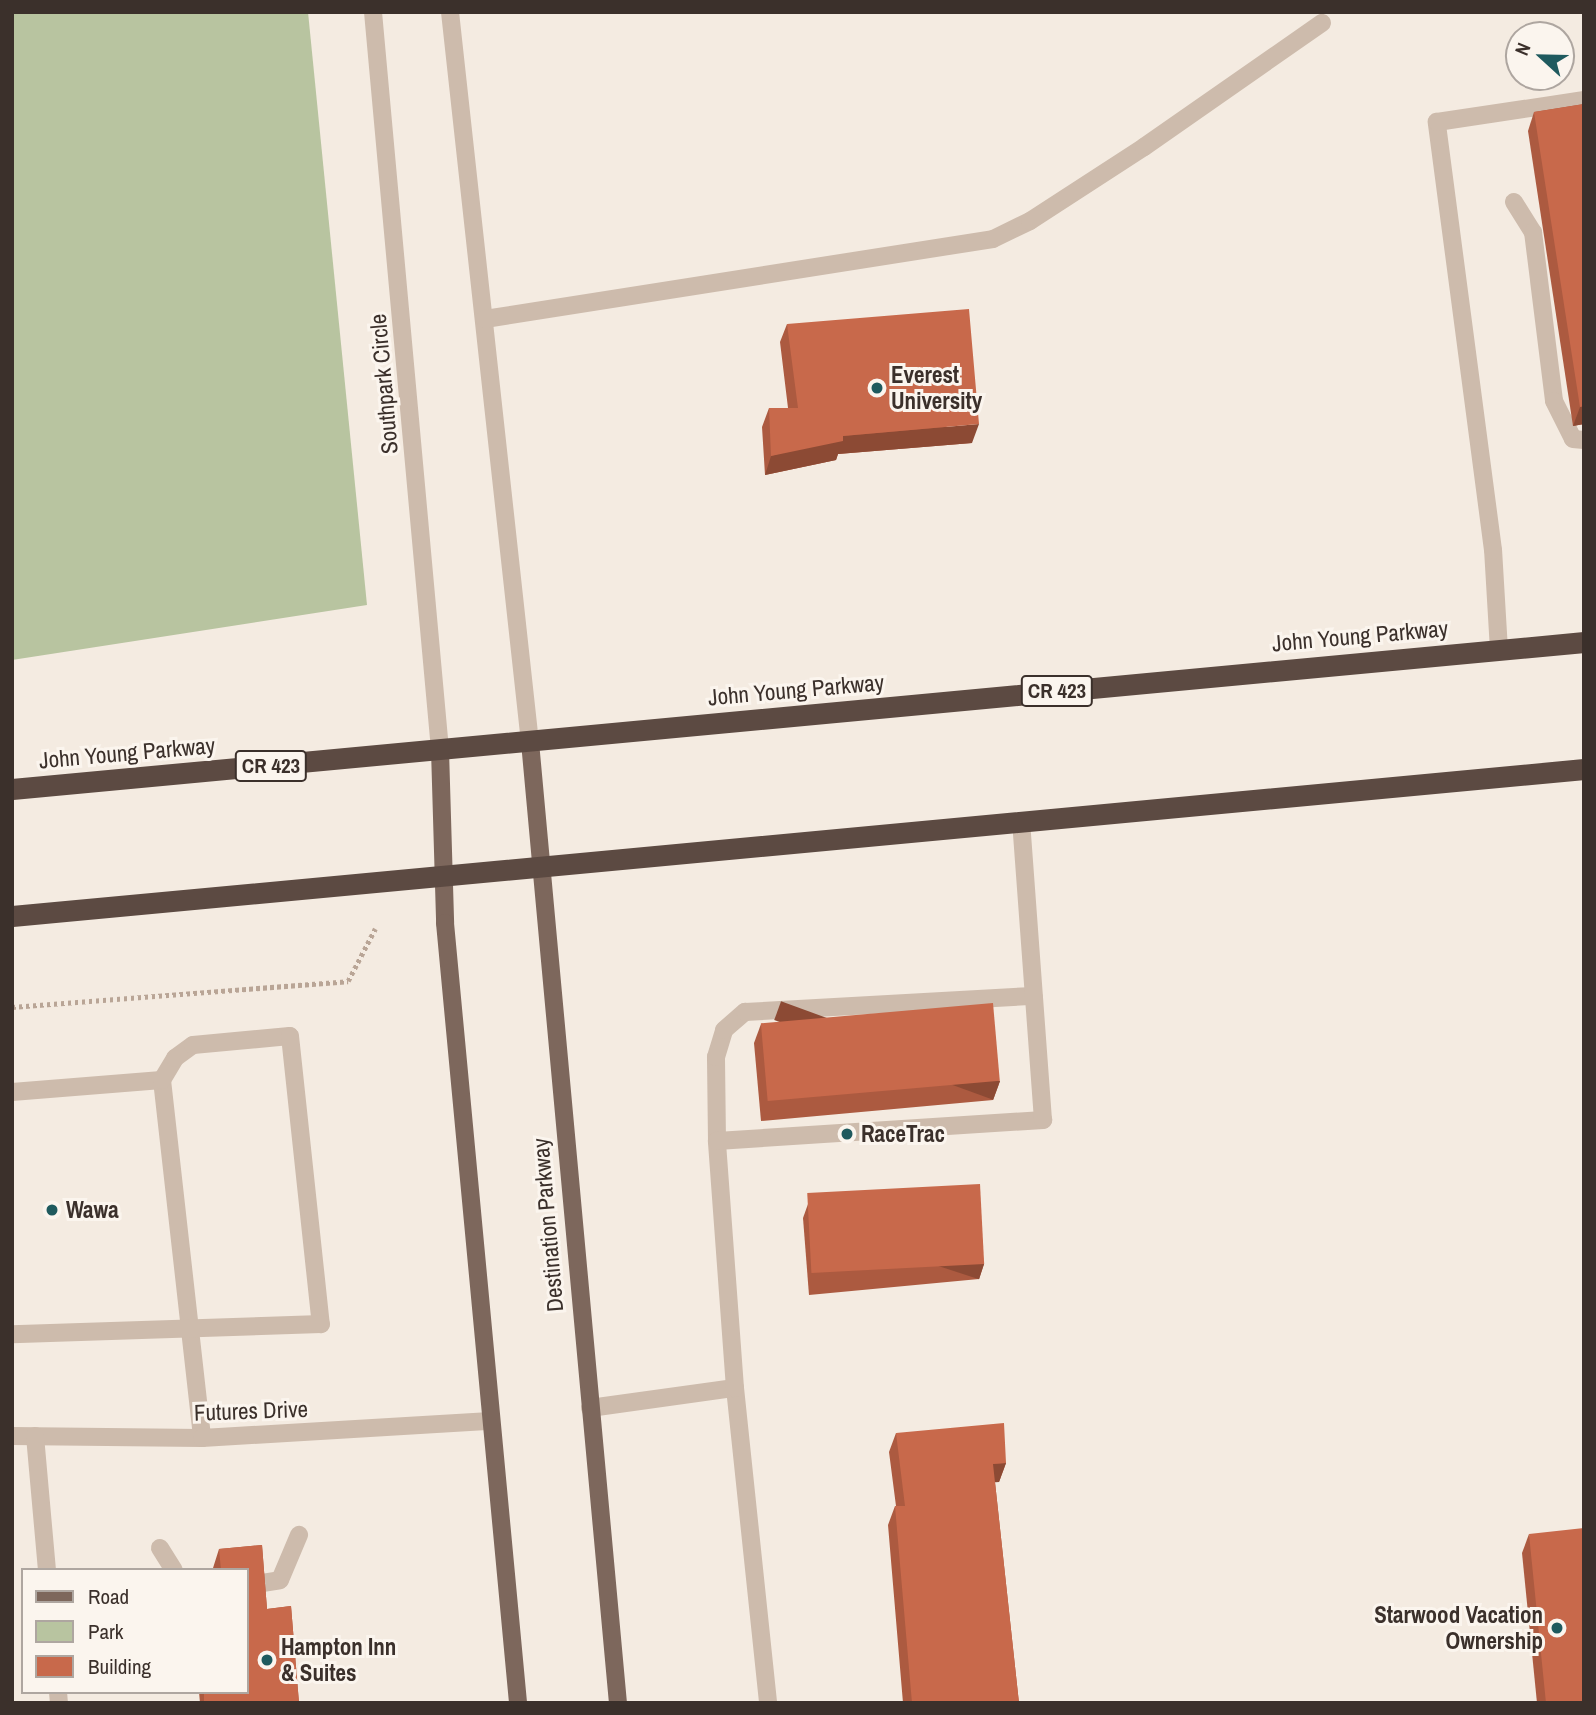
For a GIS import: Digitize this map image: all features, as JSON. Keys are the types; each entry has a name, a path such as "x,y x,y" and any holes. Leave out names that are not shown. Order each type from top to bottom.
{"highway":[{"name":"John Young Parkway","path":"12,789 1584,642"},
{"path":"12,916 540,869 1584,769"}],"main road":[{"name":"Destination Parkway","path":"530,742 618,1703"},
{"path":"440,751 443,878 518,1703"}],"street":[{"name":"Southpark Circle","path":"373,12 440,751"},
{"path":"450,12 530,742"},
{"path":"485,319 993,239 1030,221 1144,148 1322,23"},
{"path":"1499,650 1493,550 1437,122 1584,100"},
{"path":"1514,202 1534,232 1555,401 1573,439 1584,440"},
{"path":"717,1141 1043,1120 1021,823"},
{"path":"768,1703 735,1388 717,1141 716,1057 724,1030 745,1012 1034,996"},
{"path":"12,1334 191,1330 321,1324 290,1036 193,1045 175,1058 162,1080 191,1330 202,1438"},
{"path":"12,1091 162,1080"},
{"path":"590,1408 735,1388"},
{"name":"Futures Drive","path":"12,1436 202,1438 491,1421"},
{"path":"35,1436 47,1568"},
{"path":"256,1584 280,1580 299,1535"},
{"path":"160,1548 173,1568"}],"path":[{"path":"12,1007 348,981 375,929"}],"green space":[{"path":"12,12 308,12 367,605 12,660"}],"building":[{"path":"1584,104 1584,406 1580,407 1534,112"},
{"path":"969,309 979,424 843,436 843,441 771,456 769,408 798,408 787,324"},
{"path":"993,1003 1000,1081 768,1101 761,1023"},
{"path":"980,1184 984,1264 811,1273 807,1193"},
{"path":"1004,1423 1006,1463 993,1464 1019,1703 912,1703 895,1506 905,1506 896,1433"},
{"name":"Starwood Vacation Ownership","path":"1584,1528 1584,1703 1546,1703 1529,1534"},
{"name":"Hampton Inn & Suites","path":"262,1545 267,1609 291,1606 299,1703 204,1703 204,1694 248,1694 248,1568 221,1568 219,1549"}],"place":[{"name":"Everest University","path":"877,388"},
{"name":"RaceTrac","path":"847,1134"},
{"name":"Wawa","path":"52,1210"},
{"name":"Starwood Vacation Ownership","path":"1557,1628"},
{"name":"Hampton Inn & Suites","path":"267,1660"}]}
